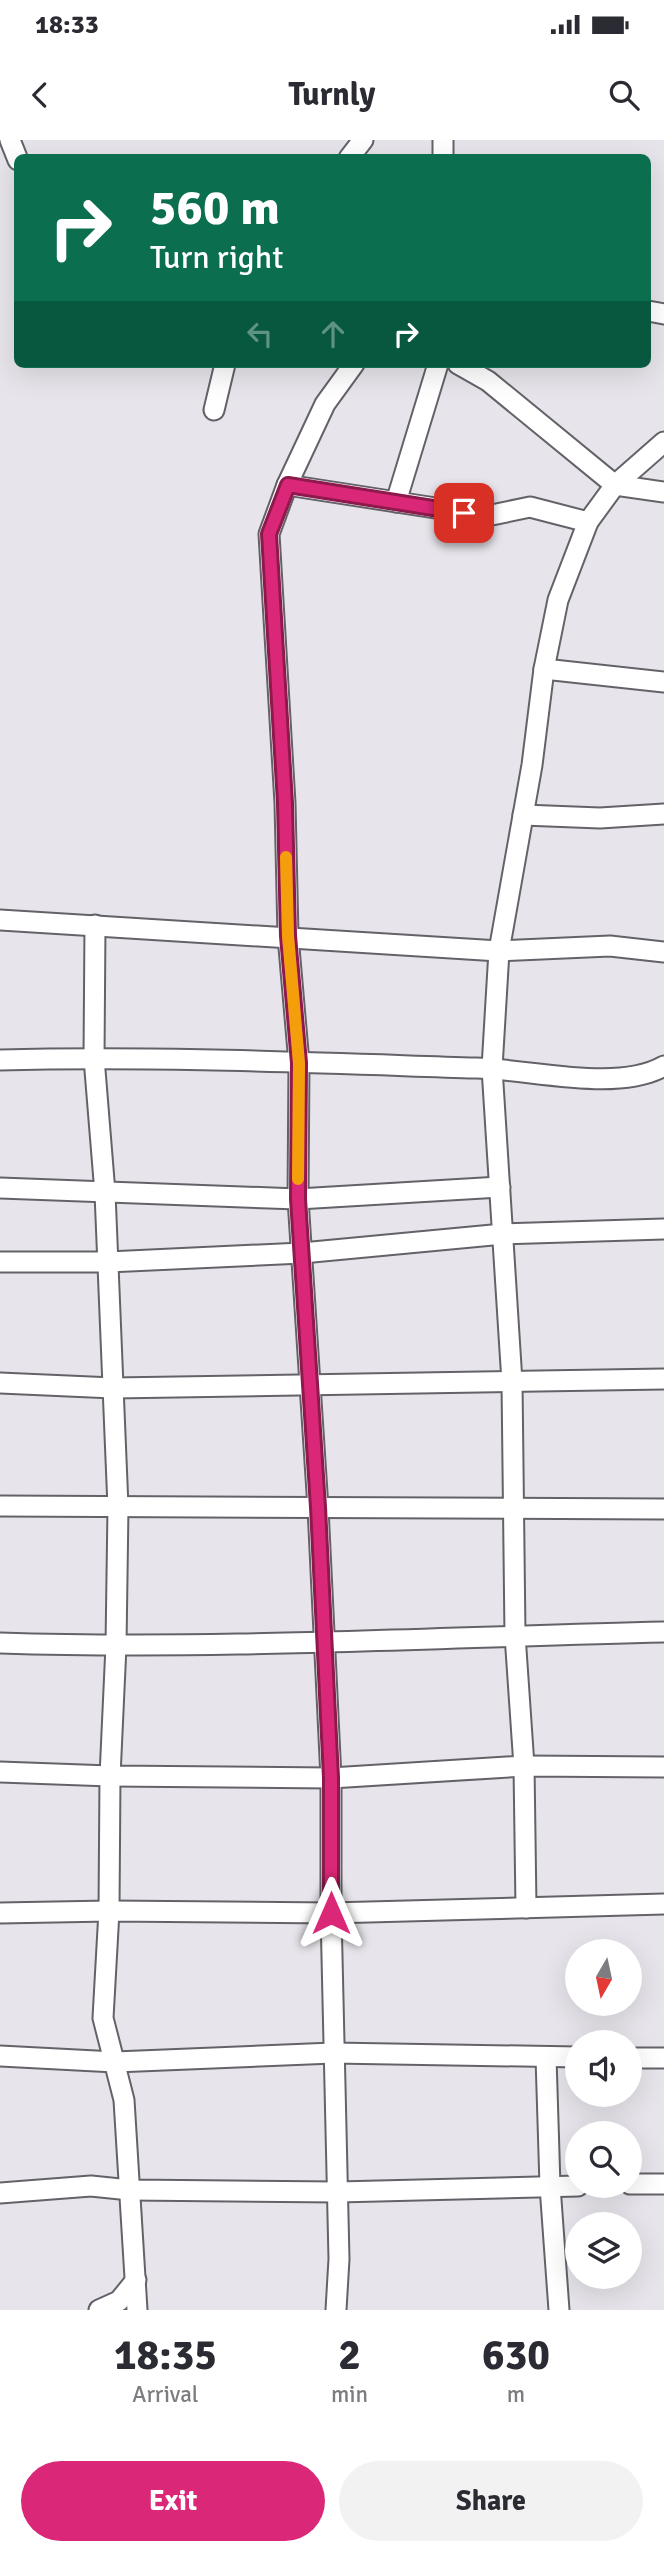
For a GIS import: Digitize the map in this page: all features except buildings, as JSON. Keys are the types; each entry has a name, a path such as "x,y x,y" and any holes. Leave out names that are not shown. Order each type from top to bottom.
{"street":[{"path":"352,154 363,140"},
{"path":"214,410 224,368"},
{"path":"336,2310 339,2259 333,2053 331,1778 318,1507 298,1199 299,1063 288,936 285,803 269,534 325,404 351,368"},
{"path":"396,502 437,368"},
{"path":"465,368 488,381 615,485 664,492"},
{"path":"526,1908 524,1766 515,1636 512,1382 492,1068 499,951 532,765 544,669 558,600 589,522 615,485 664,442"},
{"path":"288,485 487,516 530,507 589,522"},
{"path":"544,669 664,682"},
{"path":"523,815 600,818 664,814"},
{"path":"0,920 499,951 610,946 664,952"},
{"path":"95,925 94,1058 105,1194 118,1507 109,1911 103,2018 124,2100 137,2310"},
{"path":"0,1059 94,1058 492,1068 570,1078 613,1077 653,1072 664,1066"},
{"path":"0,1188 105,1194 298,1199 500,1187"},
{"path":"0,1262 108,1262 302,1254 503,1234 664,1229"},
{"path":"0,1383 113,1388 664,1379"},
{"path":"0,1506 664,1509"},
{"path":"0,1643 116,1646 325,1643 664,1632"},
{"path":"0,1772 331,1778 524,1766 664,1767"},
{"path":"0,1913 331,1913 664,1904"},
{"path":"0,2056 115,2062 333,2053 565,2057"},
{"path":"546,2057 550,2186 559,2310"},
{"path":"642,2058 664,2058"},
{"path":"642,2184 664,2184"},
{"path":"0,2193 91,2186 130,2190 338,2192 565,2186"},
{"path":"99,2310 119,2301 135,2280"}],"slow traffic":[{"path":"286,857 288,936 299,1063 298,1179"}],"route":[{"path":"331,1913 331,1778 318,1507 298,1199 299,1063 288,936 285,803 269,534 288,485 464,513"}]}
